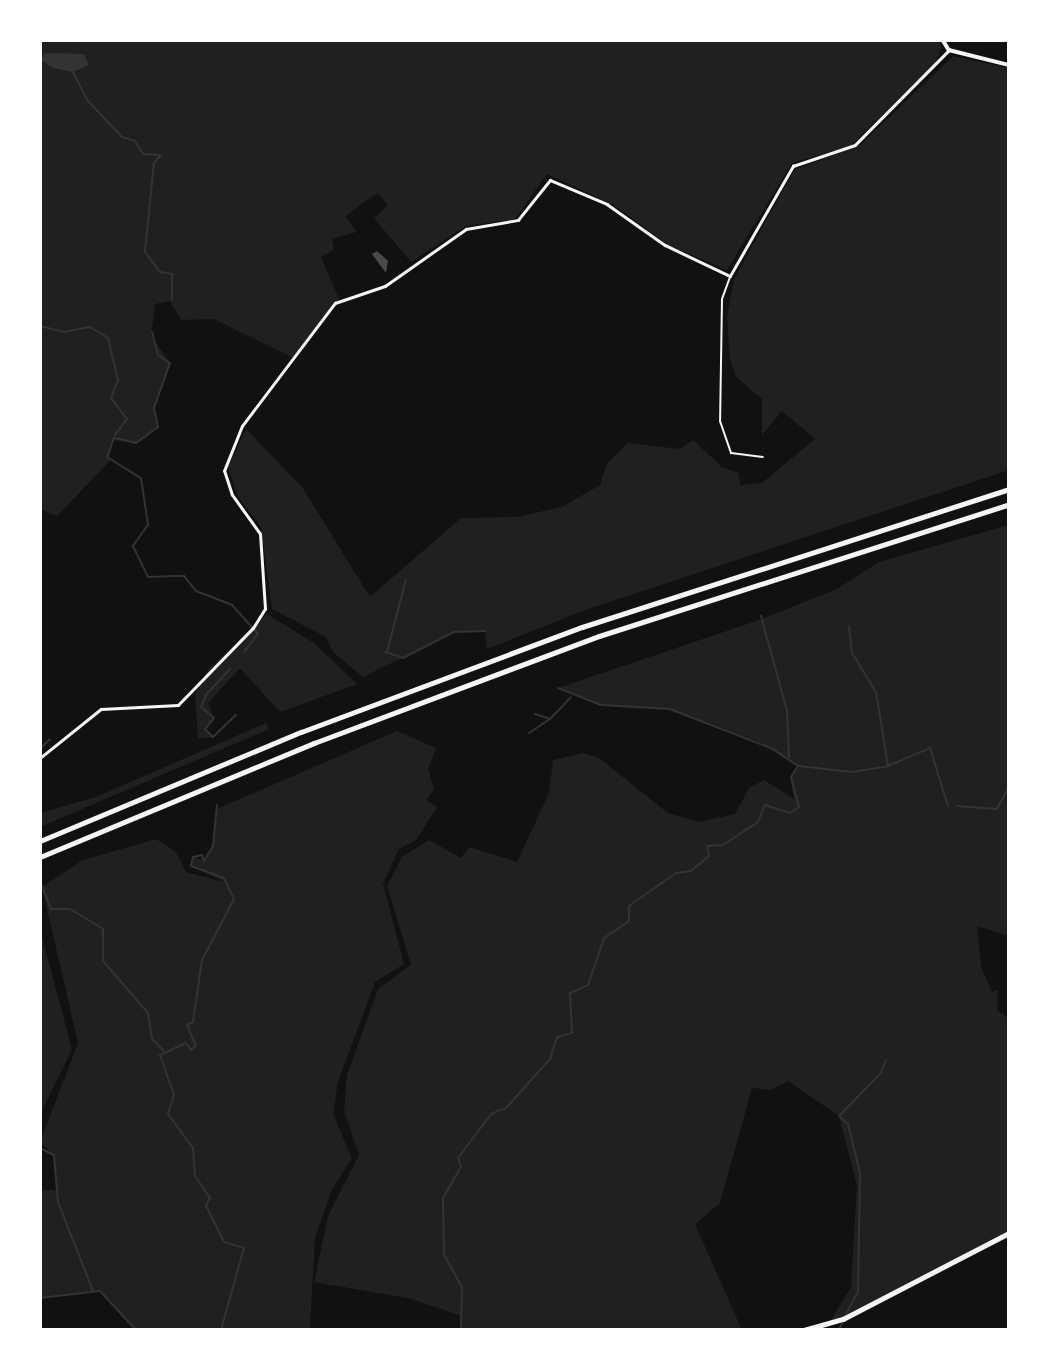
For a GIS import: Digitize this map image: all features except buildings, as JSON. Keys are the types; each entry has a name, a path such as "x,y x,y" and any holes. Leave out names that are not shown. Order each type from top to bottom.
{"highway":[{"path":"40,841 276,742 558,636 1009,489"},
{"path":"40,857 561,650 1009,504"}],"main road":[{"path":"804,1330 843,1319 1009,1233"}],"street":[{"path":"943,40 949,50 1009,65"},
{"path":"40,758 101,709 178,705 253,628 265,609 260,534 232,495 224,471 242,426 335,303 385,286 466,229 518,220 550,180 607,204 665,245 730,276 793,166 855,145 949,50"}],"lane":[{"path":"730,276 722,299 720,421 731,453 763,457"}],"shaded area":[{"path":"40,40 938,40 942,47 935,64 851,146 792,163 727,270 668,245 614,205 547,174 515,219 466,226 411,262 374,218 388,206 378,193 364,202 346,216 356,232 332,239 334,250 321,257 339,299 293,358 214,319 181,320 170,301 155,304 151,336 170,363 154,408 158,427 136,443 112,440 109,462 57,516 40,509"},
{"path":"45,53 84,54 89,65 73,72 53,68 41,60"},
{"path":"953,56 1009,68 1009,470 585,610 487,649 485,631 454,632 363,677 333,652 326,637 272,609 261,527 238,497 228,468 246,429 302,487 370,597 461,518 516,517 562,507 600,485 607,463 628,443 680,449 693,440 722,467 739,473 740,485 762,483 815,439 782,411 762,435 762,399 736,377 730,359 727,317 734,279 794,170 860,145"},
{"path":"1009,525 1009,936 977,926 981,966 992,992 998,990 997,1010 1009,1018 1009,1233 829,1324 851,1287 857,1186 839,1116 788,1081 770,1090 752,1088 720,1203 695,1224 742,1330 461,1330 459,1315 408,1298 314,1282 328,1216 359,1155 344,1110 347,1075 378,989 411,965 387,886 402,857 429,840 461,858 469,847 517,862 549,793 553,760 583,753 599,758 668,813 699,822 735,814 749,788 764,780 794,799 790,778 798,766 756,741 670,709 601,705 558,688 762,619 837,589 879,562"},
{"path":"267,614 314,643 357,684 280,712 240,668 208,703 214,718 205,729 213,737 198,739 195,694 207,671"},
{"path":"266,723 269,729 40,827 40,813 96,797"},
{"path":"397,731 436,748 428,769 434,789 426,800 437,807 416,840 399,849 383,883 404,964 375,982 338,1082 333,1114 352,1158 332,1189 315,1238 310,1330 136,1330 100,1291 40,1298 40,1190 56,1190 53,1155 40,1142 78,1043 42,887 83,860 156,839 176,852 186,872 227,883 191,866 193,857 205,860 213,846 217,809"},
{"path":"40,930 72,1049 40,1115"}],"waterway":[{"path":"73,72 87,100 122,137 135,141 143,154 161,155 154,163 145,252 160,272 172,274 172,299"},
{"path":"40,326 64,332 90,327 108,338 118,380 111,398 127,419 114,436"},
{"path":"152,332 158,355 170,363 154,408 158,427 136,443 114,438 107,457 141,478 148,525 133,546 148,577 184,576 196,591 232,605 258,634 244,652"},
{"path":"387,652 406,579"},
{"path":"761,616 787,711 789,757"},
{"path":"849,626 852,653 876,692 888,766"},
{"path":"385,652 403,658 454,632 485,631"},
{"path":"230,669 206,695 201,707 214,718 205,729 213,737 236,715"},
{"path":"461,1330 462,1287 444,1254 443,1198 461,1167 458,1158 491,1114 506,1108 550,1059 557,1037 572,1033 570,993 588,985 604,938 629,921 629,906 676,873 691,871 709,856 707,846 723,845 758,822 765,805 790,813 799,807 791,777 798,766 773,749 670,709 601,705 558,688"},
{"path":"535,714 550,719 571,697"},
{"path":"529,733 550,719"},
{"path":"40,749 50,739"},
{"path":"799,766 852,772 888,766 930,748 948,806"},
{"path":"957,806 997,809 1009,786"},
{"path":"217,805 213,846 204,861 202,855 193,857 191,866 224,878 234,899 202,960 193,1022 187,1025 196,1046 191,1050 186,1043 160,1055 174,1095 168,1114 193,1148 195,1176 210,1198 206,1206 224,1242 244,1248 221,1330"},
{"path":"41,884 51,909 70,909 103,929 103,961 148,1013 152,1039 165,1052"},
{"path":"845,1316 858,1292 860,1173 848,1124 839,1116 881,1073 886,1060"},
{"path":"40,1148 54,1155 58,1202 93,1291"},
{"path":"40,1298 100,1291 136,1330"},
{"path":"839,1330 843,1321"}]}
